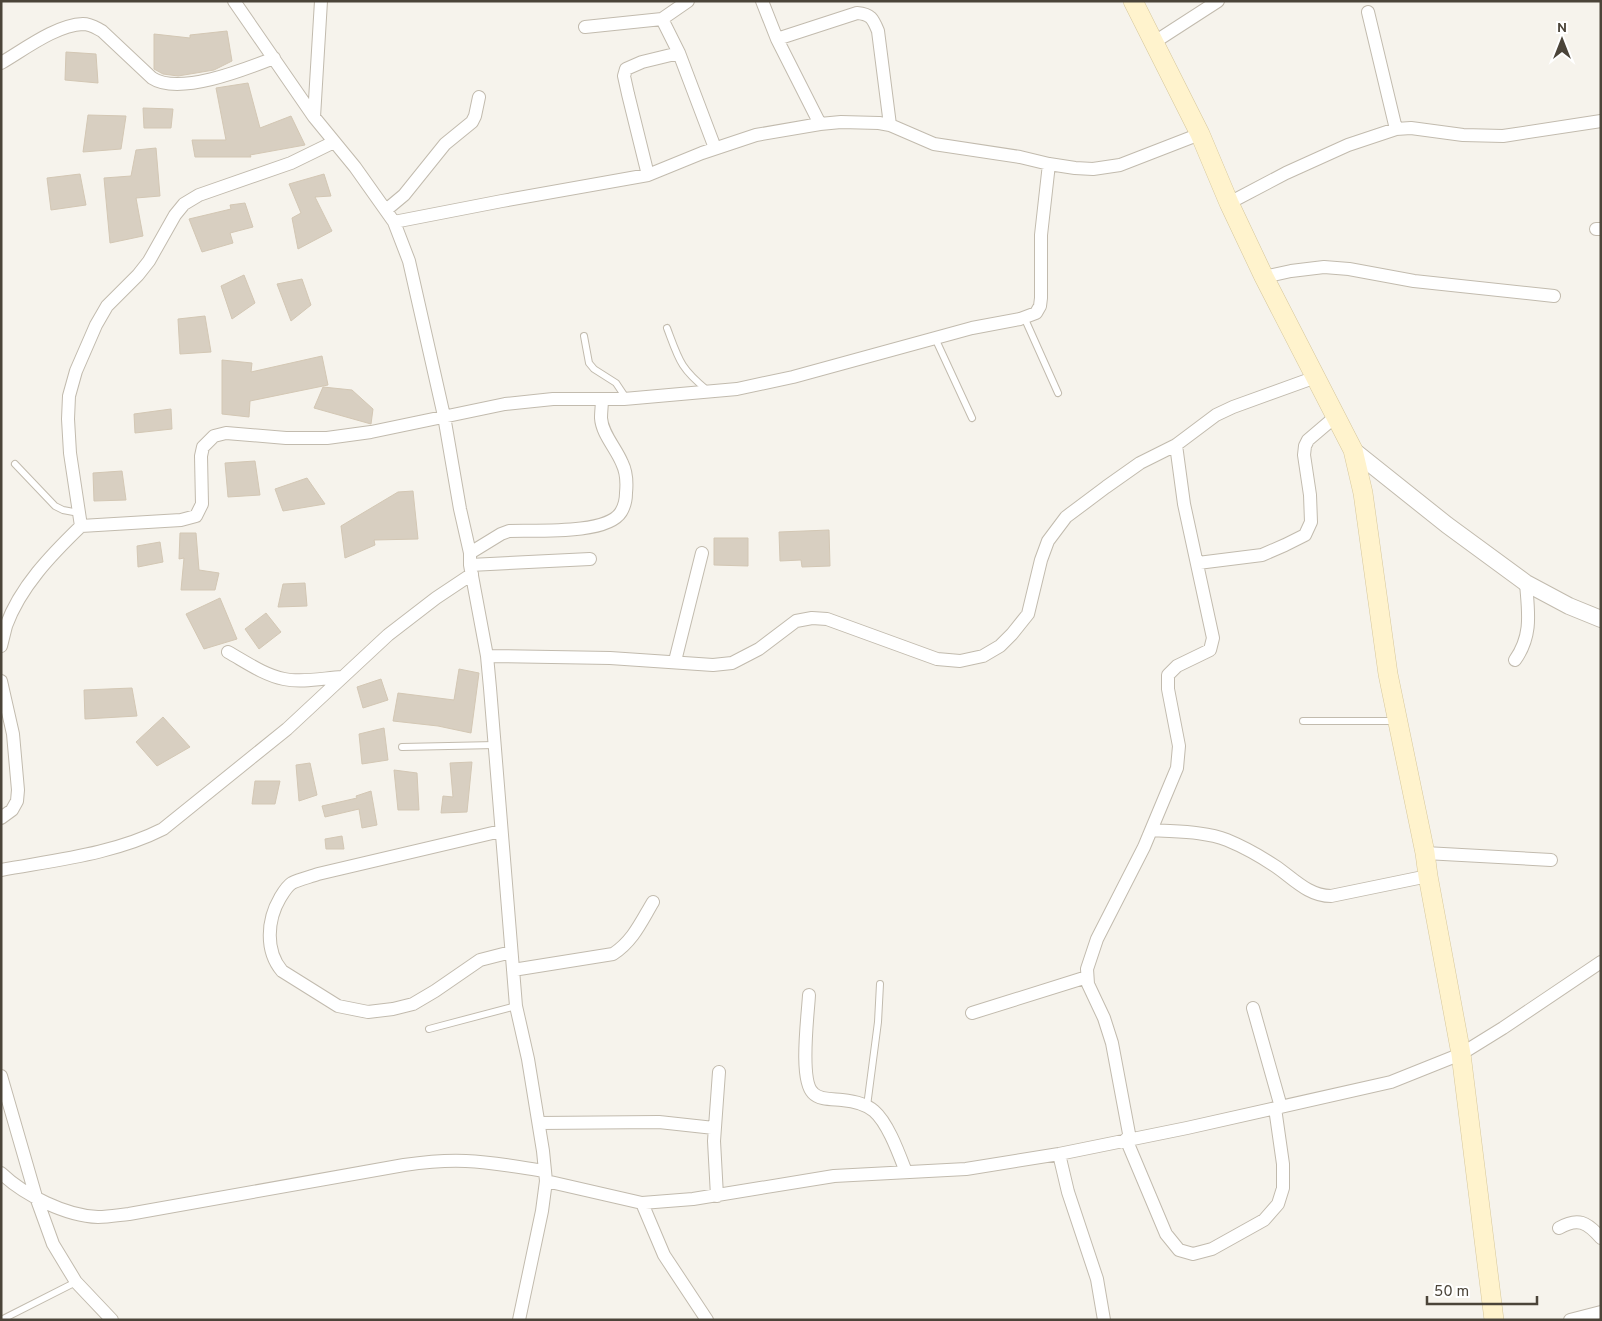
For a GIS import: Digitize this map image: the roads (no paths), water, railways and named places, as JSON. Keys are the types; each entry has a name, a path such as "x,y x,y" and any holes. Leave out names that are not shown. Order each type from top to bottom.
{"main road":[{"path":"1133,1 1200,134 1229,203 1264,277 1352,450 1363,493 1383,639 1426,853 1428,876 1461,1054 1494,1320"}],"street":[{"path":"234,1 314,117 394,222 409,261 444,416 486,656 516,1006 528,1059 543,1151 545,1176 542,1211 519,1320"},
{"path":"314,117 321,1"},
{"path":"585,27 662,19 688,1"},
{"path":"762,1 777,39 820,124"},
{"path":"1154,43 1218,1"},
{"path":"1368,12 1396,129"},
{"path":"777,39 857,14 866,14 873,19 878,30 890,125"},
{"path":"662,19 679,53 715,148"},
{"path":"1,63 60,29 84,24 94,26 152,78 166,84 198,81 243,71 274,58"},
{"path":"648,175 628,94 626,68 679,53"},
{"path":"386,210 404,195 445,144 472,122 479,97"},
{"path":"1229,203 1286,173 1348,145 1396,129 1411,128 1463,135 1502,136 1601,121"},
{"path":"394,222 648,175 715,148 756,135 820,124 841,122 879,123 890,125 934,144 1020,157 1049,164 1093,169 1120,165 1200,134"},
{"path":"81,526 70,453 69,396 76,372 96,325 108,306 138,276 149,261 175,214 184,204 199,195 291,163 334,142"},
{"path":"1,646 4,626 12,609 44,564 81,526 193,518 199,512 202,504 201,456 203,447 214,436 226,433 286,438 327,438 371,432 505,404 553,398 626,398 737,388 793,377 972,328 1036,313 1040,306 1041,298 1041,234 1049,164"},
{"path":"1264,277 1309,268 1340,268 1414,281 1554,296"},
{"path":"486,656 610,658 713,665 732,663 758,649 796,621 812,618 827,619 937,659 960,661 983,656 1000,646 1028,614 1041,560 1048,541 1066,517 1106,486 1140,463 1176,445 1216,415 1316,377"},
{"path":"1,870 69,858 126,844 146,838 163,829 287,728 388,635 436,598 502,534 510,531 577,529 610,521 620,513 626,498 627,480 622,463 601,420 602,398"},
{"path":"1198,563 1262,554 1305,535 1311,522 1310,495 1304,455 1305,446 1308,440 1335,417"},
{"path":"1176,445 1184,504 1214,638 1210,650 1177,666 1168,675 1168,689 1179,746 1177,768 1152,830 1097,939 1087,969 1087,977 1088,984 1104,1018 1112,1043 1128,1139 1166,1234 1179,1250 1193,1254 1212,1249 1264,1220 1278,1204 1283,1188 1278,1108 1253,1008"},
{"path":"1352,450 1447,525 1526,582 1569,606 1601,619"},
{"path":"675,661 702,553"},
{"path":"471,564 590,559"},
{"path":"1515,660 1524,649 1527,636 1526,582"},
{"path":"228,652 270,675 285,680 342,677"},
{"path":"1,681 13,734 18,790 17,801 12,810 1,818"},
{"path":"1152,830 1201,834 1226,840 1275,866 1310,892 1322,896 1331,896 1428,876"},
{"path":"501,831 318,874 291,884 285,890 273,914 270,934 272,952 276,964 282,971 338,1006 368,1012 413,1004 480,960 511,952"},
{"path":"1426,853 1551,860"},
{"path":"513,970 613,954 625,946 633,936 653,902"},
{"path":"1,1173 12,1183 36,1198 63,1210 97,1217 129,1214 404,1165 437,1161 490,1163 642,1203 717,1196 834,1176 966,1169 1059,1154 1391,1082 1461,1054 1601,962"},
{"path":"972,1013 1087,977"},
{"path":"809,995 805,1066 808,1086 813,1094 823,1098 859,1103 874,1111 886,1127 906,1172"},
{"path":"717,1196 714,1128 719,1072"},
{"path":"1,1076 36,1198 53,1244 76,1282 112,1320"},
{"path":"538,1123 659,1122 714,1128"},
{"path":"1059,1154 1068,1192 1097,1279 1104,1320"},
{"path":"642,1203 664,1255 707,1320"},
{"path":"1559,1228 1577,1221 1585,1223 1601,1238"},
{"path":"1570,1320 1601,1312"}],"lane":[{"path":"1024,317 1058,393"},
{"path":"667,328 679,362 684,370 708,391"},
{"path":"584,336 590,363 594,369 616,383 626,398"},
{"path":"935,338 972,418"},
{"path":"14,464 55,506 63,510 79,513"},
{"path":"1303,721 1398,721"},
{"path":"402,747 495,745"},
{"path":"866,1107 878,1022 880,984"},
{"path":"430,1029 516,1006"},
{"path":"1,1320 76,1282"}]}
